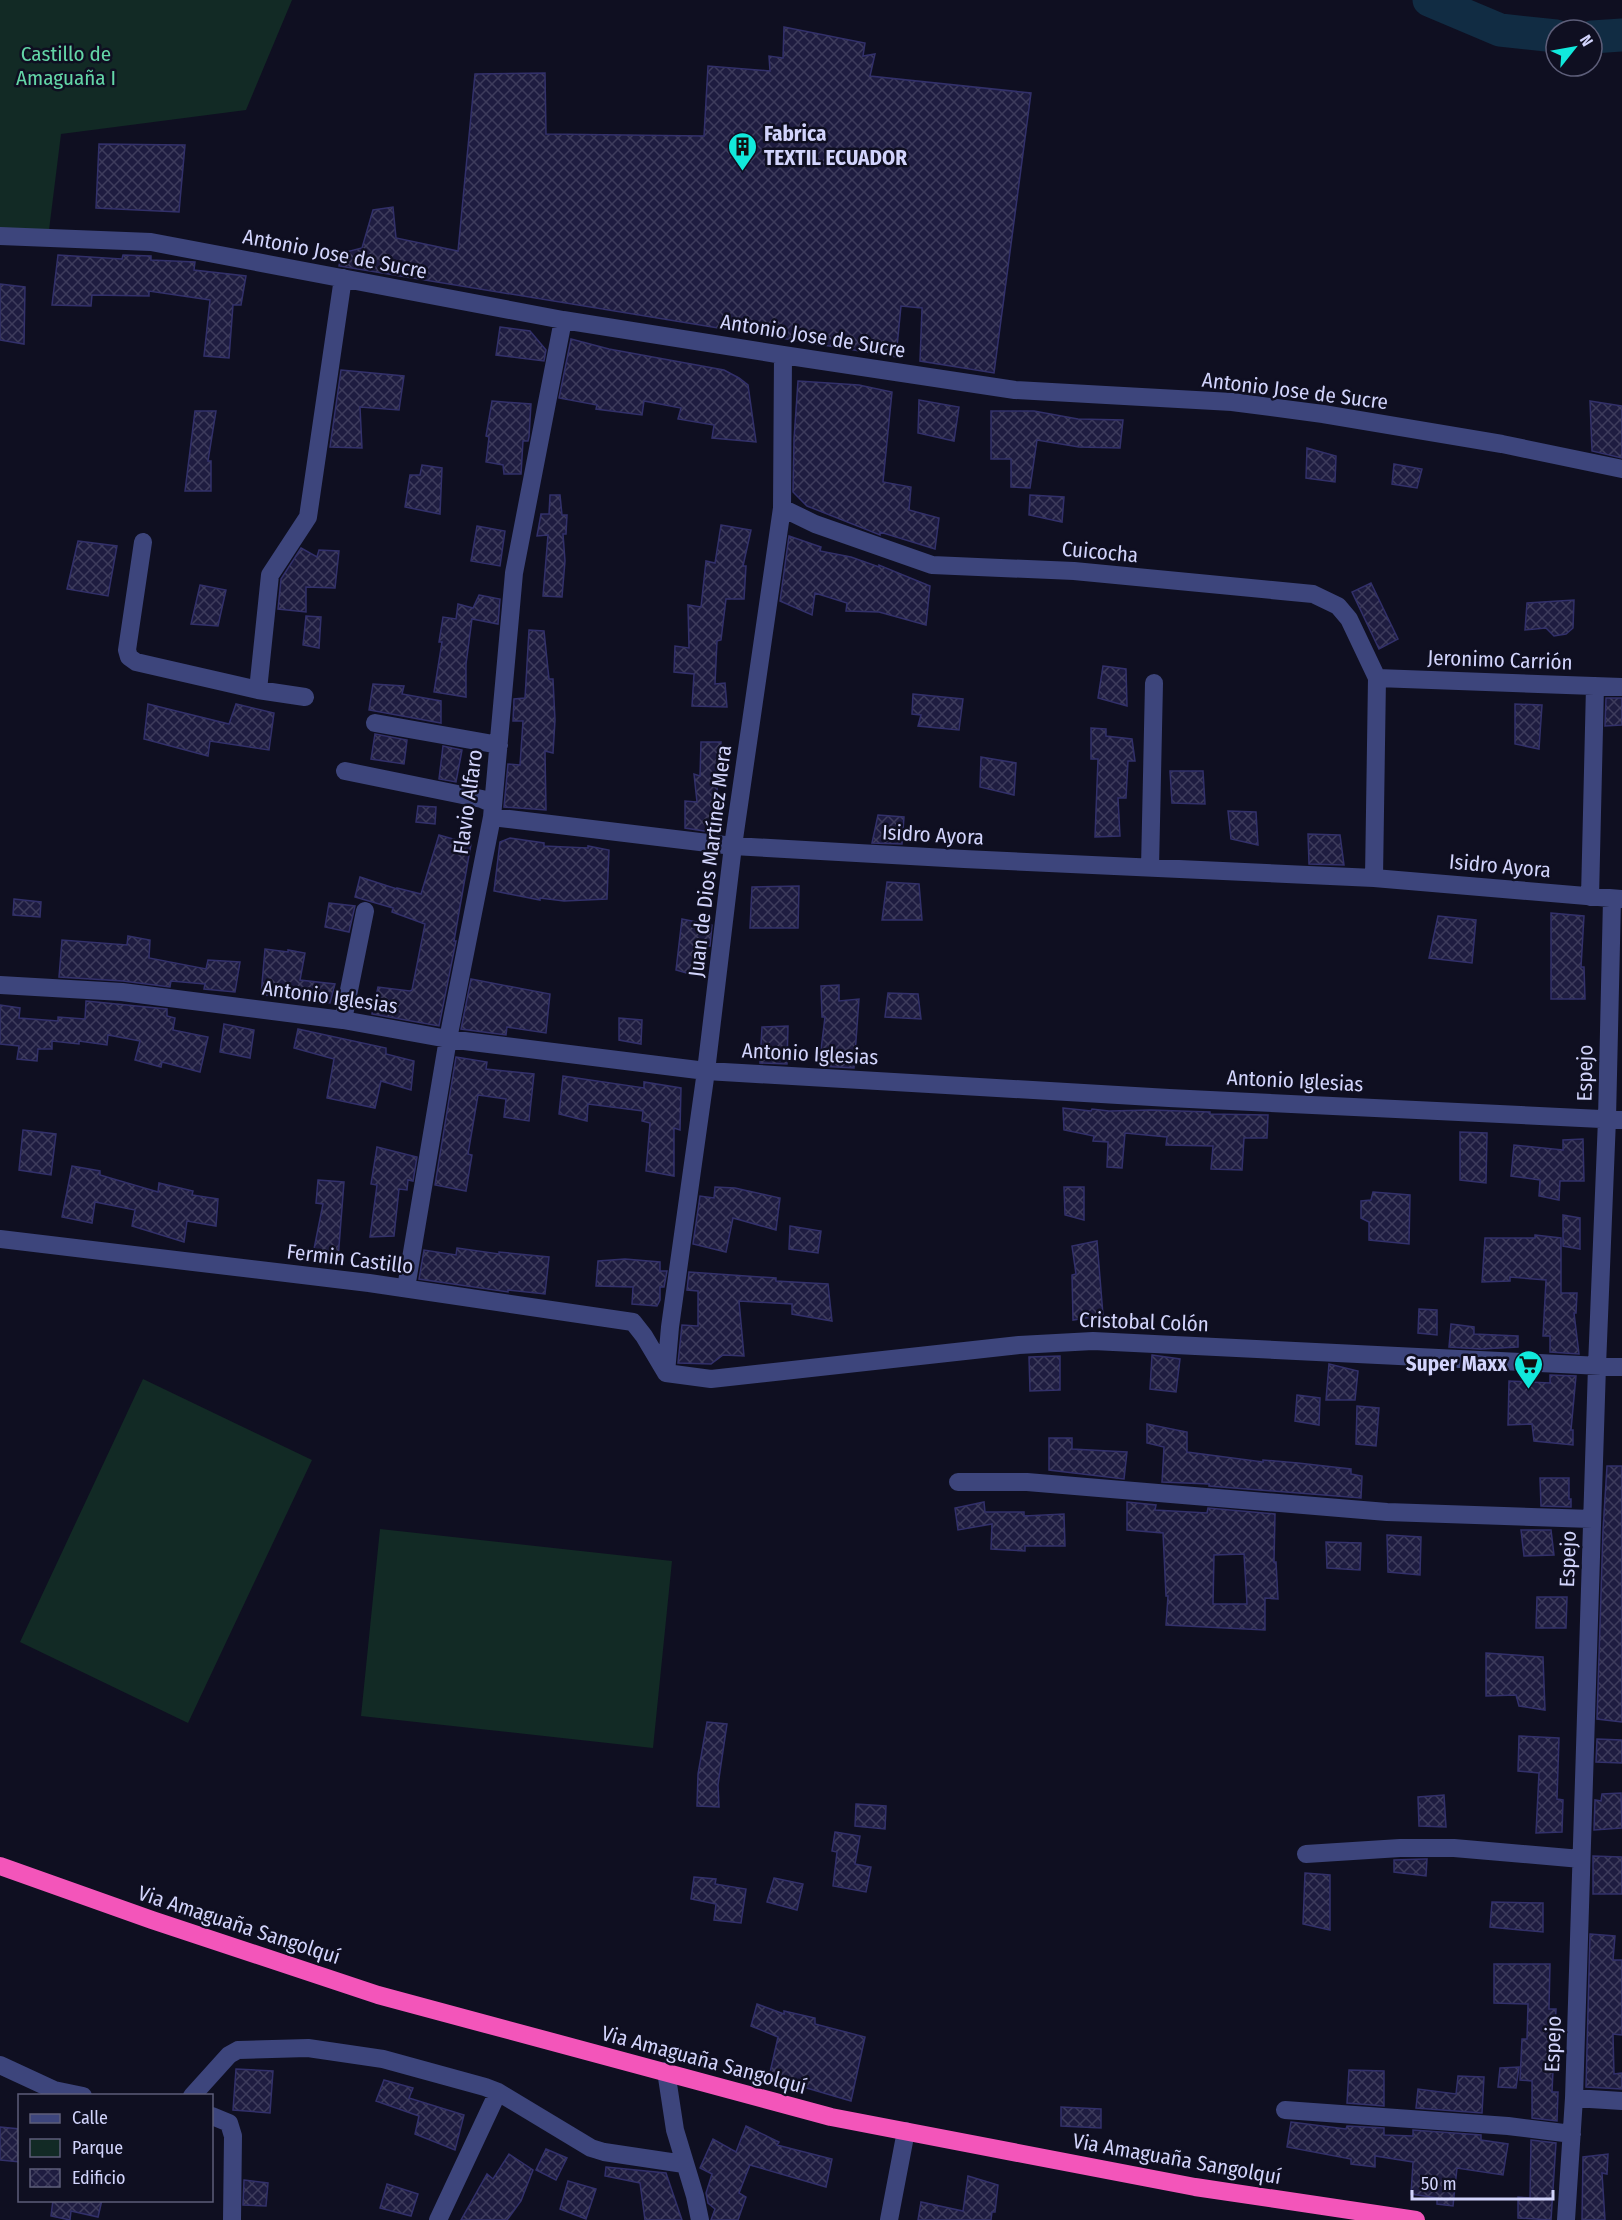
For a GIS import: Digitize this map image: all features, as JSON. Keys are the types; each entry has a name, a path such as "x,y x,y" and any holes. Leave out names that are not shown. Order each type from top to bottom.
{"highway":[{"name":"Via Amaguaña Sangolquí","path":"0,1866 152,1920 378,1995 831,2117 1195,2187 1416,2220"}],"street":[{"name":"Antonio Jose de Sucre","path":"0,236 152,242 563,320 783,355 1015,390 1232,402 1323,414 1502,444 1622,469"},
{"path":"258,690 270,575 308,517 343,278"},
{"name":"Flavio Alfaro","path":"406,1288 448,1039 493,811 514,573 563,320"},
{"name":"Juan de Dios Martínez Mera","path":"666,1373 670,1327 706,1071 733,846 783,508 783,355"},
{"name":"Cuicocha","path":"783,508 815,524 932,565 1074,571 1314,594 1338,606 1344,612 1377,678"},
{"path":"143,542 127,650 129,657 136,662 258,690 305,698"},
{"path":"1374,878 1377,678"},
{"name":"Jeronimo Carrión","path":"1377,678 1622,687"},
{"path":"1150,868 1154,683"},
{"path":"1590,897 1595,686"},
{"path":"375,723 499,745"},
{"name":"Isidro Ayora","path":"345,771 482,799 493,811 733,846 1374,878 1617,899"},
{"name":"Espejo","path":"1566,2220 1574,2098 1597,1366 1614,1120 1617,899"},
{"path":"343,1020 364,911"},
{"name":"Antonio Iglesias","path":"0,985 122,992 343,1020 448,1039 706,1071 1169,1098 1614,1120"},
{"name":"Fermin Castillo","path":"0,1239 406,1288 670,1327"},
{"path":"633,1322 666,1373"},
{"name":"Cristobal Colón","path":"666,1373 711,1379 1019,1345 1093,1341 1622,1367"},
{"path":"958,1482 1027,1482 1387,1512 1592,1519"},
{"path":"1306,1854 1400,1848 1454,1848 1581,1859"},
{"path":"194,2094 229,2055 238,2050 308,2048 383,2059 498,2092 591,2148 684,2164"},
{"path":"0,2065 54,2090 73,2094"},
{"path":"666,2072 675,2130 700,2220"},
{"path":"438,2220 498,2092"},
{"path":"1574,2098 1622,2101"},
{"path":"1285,2110 1508,2126 1572,2134"},
{"path":"213,2116 229,2123 232,2136 232,2220"},
{"path":"890,2220 906,2132"}],"green space":[{"name":"Castillo de Amaguaña I","path":"0,0 292,0 246,110 61,134 48,238 0,236"},
{"path":"143,1379 312,1460 188,1723 20,1642"},
{"path":"380,1529 672,1561 653,1748 361,1716"}],"building":[{"name":"Fabrica TEXTIL ECUADOR","path":"784,27 865,43 863,56 875,54 870,76 1031,93 994,373 920,361 922,308 901,306 896,357 339,266 342,253 362,248 373,210 393,207 396,238 458,251 475,74 545,73 546,134 704,136 708,66 770,71 769,56 783,58"},
{"path":"99,144 185,145 179,212 96,208"},
{"path":"58,255 122,259 123,255 151,256 151,260 195,262 194,270 246,276 241,305 233,305 229,358 204,356 210,300 149,291 149,296 92,295 91,306 52,305"},
{"path":"0,284 25,287 24,344 0,340"},
{"path":"500,327 530,331 546,350 544,361 496,355"},
{"path":"571,339 609,349 724,370 739,378 748,385 756,442 712,438 714,425 678,419 681,408 644,401 642,415 596,409 597,405 559,398"},
{"path":"341,370 404,376 399,410 360,407 362,448 330,447"},
{"path":"798,381 859,385 892,392 883,482 911,487 909,510 939,518 935,549 880,532 880,535 807,506 793,492"},
{"path":"919,400 959,407 954,441 918,433"},
{"path":"492,401 531,404 529,437 528,441 523,441 521,474 504,474 503,465 486,462 489,437 486,436"},
{"path":"1590,401 1622,406 1622,458 1592,451"},
{"path":"195,411 216,411 208,461 211,461 211,491 185,491"},
{"path":"991,411 1034,411 1078,419 1123,420 1120,448 1079,447 1037,440 1030,488 1011,487 1011,459 991,459"},
{"path":"1307,448 1336,456 1335,482 1306,478"},
{"path":"1394,464 1422,469 1417,488 1392,484"},
{"path":"422,465 442,468 440,514 405,507 410,475 420,475"},
{"path":"550,495 560,495 562,515 567,515 566,534 563,534 565,561 562,597 543,596 548,535 537,536 541,514 549,514"},
{"path":"1030,495 1064,497 1062,522 1029,515"},
{"path":"721,525 751,530 743,566 746,566 744,599 726,599 721,640 717,641 715,684 725,683 727,707 692,706 694,674 674,672 675,646 689,648 688,605 701,607 706,561 715,563"},
{"path":"477,526 505,531 500,566 471,561"},
{"path":"789,536 821,547 820,551 851,557 879,567 879,565 930,586 926,625 879,612 846,611 847,603 815,593 812,615 780,601"},
{"path":"78,541 117,546 108,596 67,589"},
{"path":"301,548 317,557 319,550 339,551 335,588 306,587 306,612 278,609 281,579"},
{"path":"1371,583 1398,639 1379,649 1352,592"},
{"path":"200,585 226,590 218,626 191,624"},
{"path":"479,595 500,599 498,624 472,619 466,664 466,697 434,692 442,642 439,642 443,617 456,619 458,604 473,608"},
{"path":"1574,600 1573,628 1566,634 1554,636 1546,628 1525,630 1527,603"},
{"path":"306,616 321,617 319,648 303,645"},
{"path":"529,630 544,631 549,679 553,679 555,720 553,753 545,751 546,810 504,807 508,764 520,765 523,721 513,721 514,699 525,698"},
{"path":"1103,666 1126,669 1127,706 1098,698"},
{"path":"373,684 404,686 402,694 441,701 441,723 369,710"},
{"path":"913,694 963,699 959,730 918,726 921,715 912,714"},
{"path":"1606,698 1622,698 1622,725 1605,726"},
{"path":"148,704 229,724 236,704 274,713 269,750 210,741 208,756 144,739"},
{"path":"1515,704 1542,705 1539,749 1515,744"},
{"path":"1091,728 1106,729 1106,736 1132,739 1135,761 1128,761 1126,798 1118,798 1120,836 1095,837 1098,759 1091,759"},
{"path":"375,734 407,740 404,764 371,759"},
{"path":"701,742 721,742 716,804 720,804 717,833 685,828 685,801 697,802 694,774 700,776"},
{"path":"443,746 462,750 456,782 439,779"},
{"path":"981,757 1016,763 1014,795 980,787"},
{"path":"1170,771 1203,771 1205,804 1172,803"},
{"path":"418,806 436,807 435,824 416,822"},
{"path":"1228,811 1256,812 1258,845 1231,839"},
{"path":"878,815 904,817 902,844 872,843"},
{"path":"1308,834 1340,835 1344,865 1309,864"},
{"path":"439,835 471,844 454,941 456,941 439,1026 372,1014 378,987 412,990 425,924 392,912 393,908 355,897 360,877 421,894"},
{"path":"510,838 544,843 544,846 588,848 588,846 609,850 607,899 564,901 540,898 540,900 494,891 500,842"},
{"path":"887,882 919,884 922,920 882,920"},
{"path":"799,886 798,928 750,928 752,887"},
{"path":"14,899 41,902 40,917 13,915"},
{"path":"329,903 355,906 349,932 325,927"},
{"path":"1551,913 1584,916 1581,967 1584,967 1585,999 1551,999"},
{"path":"1438,916 1476,920 1472,963 1429,958"},
{"path":"682,919 712,925 710,946 699,946 697,976 676,970"},
{"path":"128,936 150,940 149,958 206,969 208,960 240,962 235,992 204,989 205,984 171,981 170,987 59,977 62,940 127,945"},
{"path":"265,949 305,953 300,980 335,984 330,1003 302,1000 302,997 261,995"},
{"path":"471,979 550,994 546,1033 507,1027 506,1035 461,1029"},
{"path":"839,985 839,1001 859,999 854,1068 819,1066 825,1017 822,1017 821,986"},
{"path":"888,993 918,994 921,1019 885,1017"},
{"path":"86,1001 167,1009 167,1016 175,1018 173,1030 208,1037 200,1072 162,1062 161,1067 135,1060 140,1041 108,1035 107,1045 79,1041 79,1044 52,1041 52,1049 38,1049 37,1061 17,1059 19,1046 0,1044 0,1005 20,1008 19,1018 58,1021 58,1017 85,1019"},
{"path":"619,1018 642,1020 641,1044 619,1040"},
{"path":"224,1024 254,1030 250,1058 220,1052"},
{"path":"788,1026 787,1064 760,1063 762,1027"},
{"path":"298,1029 386,1048 386,1054 414,1061 411,1090 381,1081 375,1108 327,1098 334,1059 294,1048"},
{"path":"456,1057 487,1062 486,1069 534,1074 529,1121 504,1117 506,1099 478,1095 468,1154 472,1155 466,1191 435,1185"},
{"path":"563,1076 644,1088 644,1082 681,1088 680,1130 674,1128 674,1176 646,1171 650,1123 642,1121 643,1111 588,1104 587,1121 559,1114"},
{"path":"1063,1108 1091,1111 1092,1109 1151,1110 1268,1115 1267,1138 1244,1138 1242,1170 1211,1169 1213,1146 1166,1145 1167,1137 1125,1133 1122,1168 1107,1167 1108,1142 1093,1141 1094,1136 1064,1130"},
{"path":"23,1130 56,1134 51,1175 19,1170"},
{"path":"1460,1132 1487,1133 1486,1183 1460,1180"},
{"path":"1583,1139 1584,1181 1560,1181 1559,1200 1539,1196 1540,1180 1511,1176 1514,1145 1563,1150 1563,1140"},
{"path":"377,1147 417,1157 413,1181 408,1180 407,1190 399,1189 394,1236 370,1237 377,1185 371,1184"},
{"path":"72,1166 100,1171 100,1175 158,1192 159,1183 193,1191 192,1195 218,1199 216,1226 187,1221 184,1242 132,1226 135,1210 95,1202 92,1223 62,1217"},
{"path":"318,1180 344,1182 338,1259 313,1254 323,1204 316,1203"},
{"path":"715,1187 735,1188 780,1198 776,1230 733,1218 726,1252 693,1244 700,1196 714,1198"},
{"path":"1064,1187 1084,1187 1084,1220 1065,1215"},
{"path":"1373,1192 1410,1195 1409,1244 1369,1240 1369,1222 1361,1218 1361,1201 1371,1200"},
{"path":"1563,1215 1580,1218 1580,1249 1563,1246"},
{"path":"790,1226 821,1231 818,1253 789,1249"},
{"path":"1535,1235 1561,1238 1561,1293 1577,1293 1576,1313 1574,1313 1579,1354 1550,1352 1550,1336 1543,1336 1546,1280 1510,1277 1510,1281 1482,1282 1485,1238 1535,1238"},
{"path":"1097,1241 1103,1315 1073,1320 1072,1275 1076,1274 1072,1246"},
{"path":"457,1248 499,1254 499,1252 549,1257 545,1294 508,1290 508,1292 419,1279 424,1250 456,1255"},
{"path":"625,1259 660,1262 660,1271 667,1271 664,1287 660,1287 660,1300 657,1306 632,1304 633,1287 596,1286 598,1261"},
{"path":"689,1272 828,1284 832,1321 792,1314 792,1304 739,1301 744,1356 723,1355 711,1364 678,1363 682,1325 698,1326 698,1291 687,1290"},
{"path":"1419,1309 1437,1310 1437,1335 1418,1333"},
{"path":"1451,1324 1474,1327 1474,1334 1518,1336 1518,1347 1481,1349 1449,1347"},
{"path":"1152,1355 1180,1359 1176,1392 1150,1389"},
{"path":"1060,1356 1060,1390 1030,1391 1029,1357"},
{"path":"1329,1364 1358,1371 1355,1400 1326,1400"},
{"path":"1550,1375 1576,1376 1571,1430 1573,1430 1573,1445 1534,1441 1532,1424 1508,1425 1509,1381 1550,1383"},
{"path":"1297,1395 1320,1398 1319,1425 1295,1421"},
{"path":"1357,1406 1379,1408 1376,1446 1356,1444"},
{"path":"1147,1424 1187,1432 1187,1452 1263,1462 1263,1460 1351,1469 1351,1474 1362,1476 1361,1498 1162,1482 1164,1447 1147,1443"},
{"path":"1049,1438 1072,1438 1072,1449 1127,1452 1124,1479 1049,1470"},
{"path":"1607,1466 1622,1466 1622,1722 1597,1719"},
{"path":"1540,1478 1569,1478 1571,1507 1541,1506"},
{"path":"984,1502 985,1512 1024,1512 1024,1516 1064,1514 1065,1546 1025,1546 1025,1551 991,1549 992,1524 958,1530 955,1508"},
{"path":"1127,1502 1156,1505 1155,1510 1207,1513 1208,1508 1275,1514 1274,1562 1276,1562 1278,1599 1265,1598 1265,1630 1166,1625 1168,1596 1166,1596 1163,1533 1127,1530","holes":["1244,1554 1247,1604 1213,1604 1214,1555"]},
{"path":"1521,1530 1551,1530 1554,1555 1524,1556"},
{"path":"1387,1535 1421,1537 1420,1575 1388,1572"},
{"path":"1326,1542 1361,1543 1360,1570 1327,1568"},
{"path":"1537,1597 1567,1597 1566,1628 1536,1628"},
{"path":"1486,1653 1543,1657 1545,1710 1519,1706 1516,1695 1486,1696"},
{"path":"707,1722 727,1724 718,1785 719,1807 697,1806 698,1774"},
{"path":"1519,1736 1559,1738 1557,1799 1563,1800 1562,1832 1536,1833 1539,1773 1518,1771"},
{"path":"1597,1739 1622,1740 1622,1763 1596,1762"},
{"path":"1621,1793 1622,1828 1594,1830 1595,1800 1601,1801 1602,1794"},
{"path":"1444,1795 1446,1827 1419,1826 1418,1797"},
{"path":"856,1804 886,1806 885,1829 855,1826"},
{"path":"835,1832 860,1836 855,1864 871,1867 866,1892 833,1886 837,1852 832,1851"},
{"path":"1593,1856 1622,1857 1622,1894 1593,1894"},
{"path":"1427,1859 1426,1876 1394,1872 1394,1860"},
{"path":"1305,1873 1330,1875 1330,1930 1303,1924"},
{"path":"694,1877 716,1879 715,1884 746,1889 741,1923 714,1920 716,1904 691,1899"},
{"path":"774,1878 803,1884 797,1910 767,1902"},
{"path":"1492,1902 1543,1903 1543,1932 1490,1927"},
{"path":"1590,1934 1615,1936 1613,1960 1622,1960 1622,2035 1613,2034 1614,2074 1622,2073 1622,2089 1586,2087"},
{"path":"1494,1964 1550,1964 1549,2009 1556,2009 1552,2092 1558,2092 1557,2121 1532,2118 1532,2081 1520,2080 1522,2039 1527,2039 1528,2004 1494,2003"},
{"path":"757,2004 784,2014 784,2011 815,2018 815,2024 865,2037 851,2101 769,2077 778,2037 751,2026"},
{"path":"1519,2067 1516,2088 1498,2087 1500,2068"},
{"path":"236,2069 273,2071 270,2113 233,2110"},
{"path":"1349,2070 1384,2071 1384,2106 1347,2103"},
{"path":"1458,2076 1484,2077 1482,2113 1416,2108 1418,2089 1456,2094"},
{"path":"384,2080 413,2088 409,2098 464,2115 455,2150 415,2134 419,2116 376,2101"},
{"path":"1061,2107 1101,2109 1101,2128 1061,2126"},
{"path":"1291,2122 1346,2129 1347,2126 1384,2128 1384,2135 1413,2136 1413,2130 1481,2135 1481,2140 1508,2144 1503,2175 1457,2168 1453,2206 1437,2204 1437,2198 1411,2194 1413,2162 1375,2156 1375,2167 1351,2164 1351,2159 1287,2147"},
{"path":"746,2126 779,2142 777,2145 832,2159 826,2187 750,2165 739,2193 746,2197 738,2220 711,2220 715,2209 708,2203 706,2193 712,2174 700,2168 713,2139 736,2152"},
{"path":"0,2127 18,2129 18,2162 0,2160"},
{"path":"1531,2140 1556,2143 1551,2220 1518,2218 1518,2197 1530,2198"},
{"path":"546,2149 567,2158 556,2180 536,2170"},
{"path":"509,2154 533,2170 521,2201 507,2220 461,2220 487,2174 493,2179"},
{"path":"1608,2154 1607,2174 1602,2173 1605,2220 1582,2220 1583,2157"},
{"path":"606,2167 666,2173 682,2220 645,2220 640,2183 605,2176"},
{"path":"968,2176 998,2185 995,2212 992,2212 991,2220 918,2220 921,2202 963,2211"},
{"path":"244,2180 268,2183 266,2206 243,2205"},
{"path":"568,2181 596,2189 586,2219 560,2209"},
{"path":"387,2184 418,2194 411,2216 380,2208"},
{"path":"53,2202 102,2202 98,2217 71,2211 70,2220 51,2216"}],"waterway":[{"path":"1429,0 1500,30 1544,35"},
{"path":"1604,36 1622,35"}],"place":[{"name":"Fabrica TEXTIL ECUADOR","path":"743,172"},
{"name":"Super Maxx","path":"1528,1390"}]}
